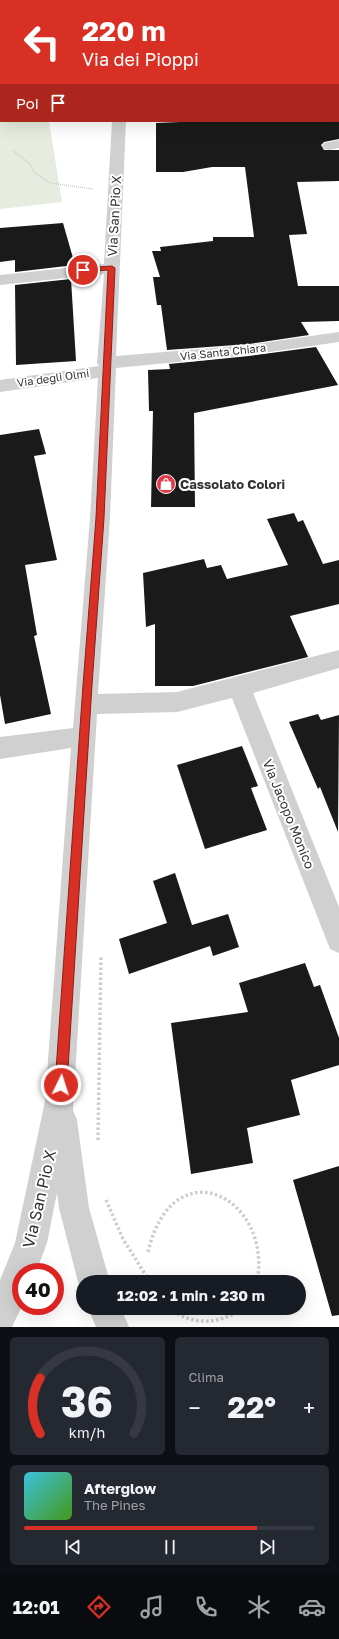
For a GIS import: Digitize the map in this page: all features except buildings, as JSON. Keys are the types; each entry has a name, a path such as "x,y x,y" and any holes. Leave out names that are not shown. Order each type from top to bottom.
{"street":[{"name":"Via San Pio X","path":"0,1317 19,1275 31,1243 60,1101 100,518 106,367 119,122"},
{"path":"0,280 112,268"},
{"name":"Via Santa Chiara","path":"106,367 249,350 339,337"},
{"name":"Via degli Olmi","path":"0,386 89,372 106,367"},
{"path":"87,704 177,702 239,687 339,659"},
{"name":"Via Jacopo Monico","path":"239,687 339,940"},
{"path":"0,748 65,738 84,738"},
{"name":"Via San Pio X","path":"60,1101 74,1208 92,1275"},
{"path":"107,1315 113,1327"}],"path":[{"path":"13,151 30,164 34,172 50,183 95,189"},
{"path":"98,1146 101,947"},
{"path":"148,1252 163,1214 177,1199 199,1192 221,1196 231,1202 241,1212 253,1233 259,1255 260,1268 258,1275"},
{"path":"105,1198 123,1239 146,1275"},
{"path":"175,1315 186,1323"},
{"path":"212,1327 233,1315"}],"shaded area":[{"path":"0,122 49,122 62,202 0,209"}],"place":[{"name":"Cassolato Colori","path":"166,484"}],"route":[{"path":"61,1085 87,704 87,685 100,518 106,363 112,268 83,270"}]}
